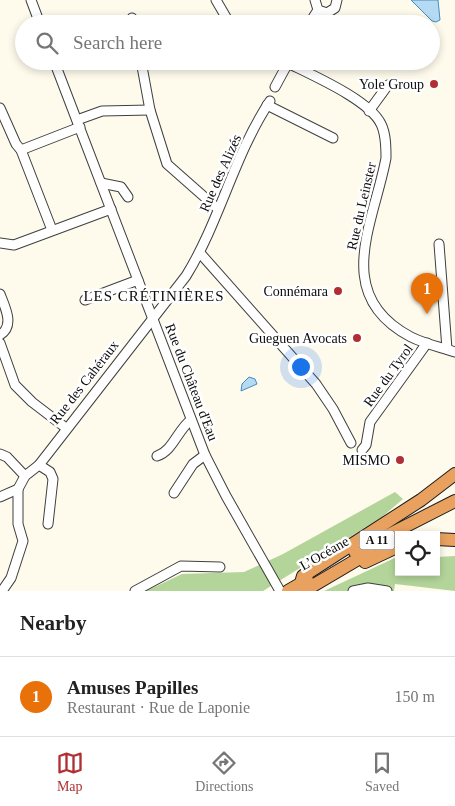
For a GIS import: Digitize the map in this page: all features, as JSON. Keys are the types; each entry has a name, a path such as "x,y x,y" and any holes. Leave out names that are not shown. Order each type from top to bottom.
{"highway":[{"path":"302,587 303,576 421,500 455,474"},
{"name":"L’Océane","path":"302,587 382,536 455,501"},
{"name":"A 11","path":"411,531 455,510"},
{"name":"L’Océane","path":"288,591 302,587 339,570 395,539"},
{"path":"440,539 455,540"},
{"path":"339,570 351,569 395,548"}],"street":[{"path":"31,0 37,15"},
{"path":"216,0 225,15"},
{"path":"315,0 318,10 324,13 330,12 335,8 337,0"},
{"path":"314,15 318,10"},
{"name":"Rue du Château d'Eau","path":"57,70 205,455 280,591"},
{"path":"143,70 150,110 167,164 218,209"},
{"path":"275,87 282,70"},
{"name":"Rue du Leinster","path":"302,70 332,85 369,111 377,118 383,129 386,158 363,255 364,280 373,302 388,320 412,338 451,350"},
{"path":"369,111 388,85"},
{"name":"Rue des Alizés","path":"152,318 186,276 200,253 238,161 269,103 333,138"},
{"path":"0,108 16,144 21,150 52,230"},
{"path":"21,150 102,111 150,110"},
{"path":"101,183 121,187 128,198"},
{"path":"0,243 14,245 110,209"},
{"path":"439,244 451,350"},
{"path":"200,253 316,384 333,409 351,443"},
{"path":"85,300 138,280"},
{"path":"0,294 8,325 6,331 0,335"},
{"name":"Rue des Cahéraux","path":"18,489 25,476 39,465 152,318"},
{"path":"0,343 15,385 32,402 66,428"},
{"name":"Rue du Tyrol","path":"362,450 366,445 370,422 427,344"},
{"path":"157,456 164,454 185,425 192,420"},
{"path":"0,454 7,457 25,476"},
{"path":"174,493 193,464 205,455"},
{"path":"39,465 50,472 53,479 48,524"},
{"path":"0,497 18,489 18,524 23,541 11,578 2,591"},
{"path":"135,591 181,566 220,567"},
{"path":"356,590 387,591"}],"green space":[{"path":"395,492 403,499 382,517 263,591 146,591 182,574 244,572 283,554"},
{"path":"455,556 455,591 395,584 394,591 324,591 395,558 395,576 440,576 440,557"}],"water":[{"path":"411,0 438,0 440,15 426,15"},
{"path":"249,377 255,379 257,384 241,391 242,384"}],"place":[{"name":"Yole Group","path":"434,84"},
{"name":"Connémara","path":"338,291"},
{"name":"Amuses Papilles","path":"427,314"},
{"name":"Gueguen Avocats","path":"357,338"},
{"name":"MISMO","path":"400,460"}],"district":[{"name":"LES CRÉTINIÈRES","path":"154,296"}]}
